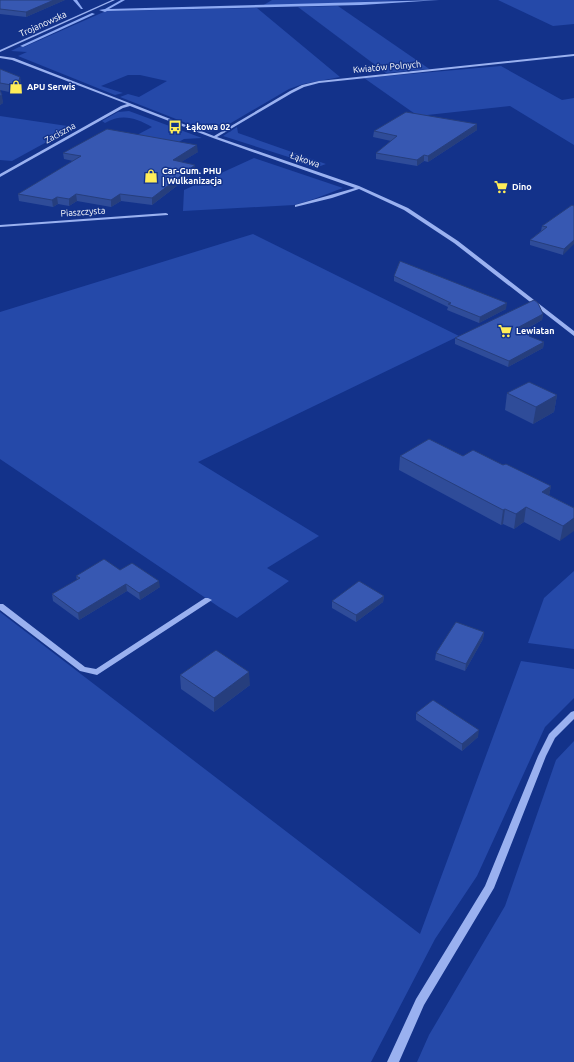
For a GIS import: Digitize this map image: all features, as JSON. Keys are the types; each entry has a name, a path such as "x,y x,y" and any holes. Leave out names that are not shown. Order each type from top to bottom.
{"street":[{"name":"Trojanowska","path":"0,51 114,0"},
{"path":"0,48 5,48"},
{"name":"Kwiatów Polnych","path":"214,137 291,92 304,86 319,82 574,55"},
{"name":"Łąkowa","path":"0,57 13,59 214,137 359,188 406,209 434,226 574,334"},
{"name":"Zaciszna","path":"0,176 122,107 129,105"},
{"path":"297,206 359,188"},
{"name":"Piaszczysta","path":"0,226 166,214"},
{"path":"0,606 83,669 96,672 208,600"},
{"path":"392,1062 420,1002 489,888 542,756 552,736 574,714"}],"shaded area":[{"path":"272,0 411,0 262,6"},
{"path":"498,0 574,0 574,24 553,26"},
{"path":"338,6 429,69 386,73 298,7"},
{"path":"257,8 340,77 303,84 289,89 219,130 209,132 120,97 128,94 139,97 167,81 140,75 128,75 101,86 123,93 115,95 18,56 27,52 11,51 19,47 24,47 106,11"},
{"path":"501,66 562,100 574,98 574,145 510,106 418,116 364,78"},
{"path":"129,111 202,138 184,139 150,158 107,151 152,127 135,119 123,117 105,123 102,121 118,112"},
{"path":"0,116 74,127 12,161 0,160"},
{"path":"237,127 238,133 326,164 315,168 299,163 301,161 223,136"},
{"path":"254,158 343,188 294,205 183,211 184,190"},
{"path":"253,234 459,336 198,462 319,536 267,568 289,581 237,618 0,459 0,312"},
{"path":"574,571 574,649 528,643 544,598"},
{"path":"0,612 420,934 521,661 574,669 574,698 545,727 477,876 435,939 371,1062 0,1062"},
{"path":"574,741 574,1062 417,1062 429,1035 505,906 556,760"}],"building":[{"path":"0,0 54,0 26,12 0,9"},
{"path":"0,69 20,77 17,86 0,83"},
{"path":"406,112 477,124 428,156 424,155 417,160 376,153 397,136 374,131"},
{"path":"107,129 197,145 173,160 195,165 152,198 120,194 111,200 76,194 69,199 57,197 52,200 18,194 81,156 63,153"},
{"path":"572,205 574,206 574,240 564,249 530,240 547,227 542,226"},
{"path":"400,261 507,303 480,317 448,304 451,303 394,276"},
{"path":"534,300 538,303 543,314 517,328 532,334 529,336 544,342 509,361 455,338"},
{"path":"529,382 557,395 536,407 507,393"},
{"path":"429,439 463,456 473,450 551,486 542,492 574,508 574,518 563,526 526,507 516,514 505,509 503,510 400,456"},
{"path":"104,559 120,570 132,563 159,581 139,593 126,584 78,613 52,594 80,578 76,576"},
{"path":"359,581 384,596 356,615 332,601"},
{"path":"456,622 484,632 466,664 436,653"},
{"path":"216,650 249,672 214,698 180,675"},
{"path":"433,700 479,730 462,744 416,713"}],"waterway":[{"path":"75,0 82,8"},
{"path":"106,10 123,0"},
{"path":"106,10 361,4 437,0"},
{"path":"101,10 106,10"},
{"path":"22,46 93,14"}],"place":[{"name":"APU Serwis","path":"16,87"},
{"name":"Łąkowa 02","path":"175,127"},
{"name":"Car-Gum. PHU | Wulkanizacja","path":"151,176"},
{"name":"Dino","path":"501,187"},
{"name":"Lewiatan","path":"505,331"}]}
